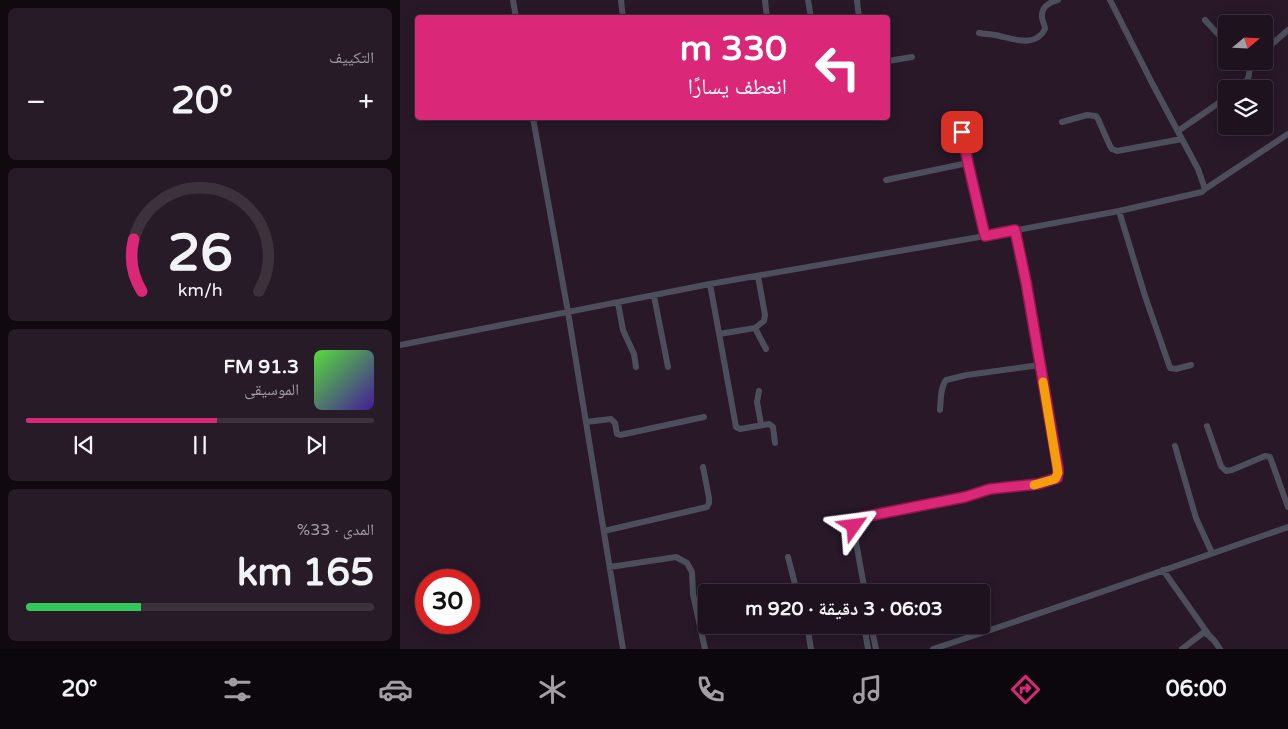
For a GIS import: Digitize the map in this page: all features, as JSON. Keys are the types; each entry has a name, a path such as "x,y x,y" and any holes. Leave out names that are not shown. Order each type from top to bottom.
{"street":[{"path":"513,0 516,15"},
{"path":"621,0 623,15"},
{"path":"765,0 767,15"},
{"path":"808,0 810,15"},
{"path":"857,0 859,15"},
{"path":"979,33 1013,40 1025,41 1036,38 1042,35 1045,29 1042,15 1043,10 1046,5 1058,0"},
{"path":"1110,0 1206,189"},
{"path":"1205,20 1218,34"},
{"path":"1273,43 1288,30"},
{"path":"890,61 912,57"},
{"path":"1178,131 1218,104"},
{"path":"1062,122 1087,115 1096,116 1110,146 1116,151 1182,139"},
{"path":"534,120 624,649"},
{"path":"962,132 985,236"},
{"path":"400,345 710,284 985,236 1189,196 1202,192 1288,134"},
{"path":"886,180 968,163"},
{"path":"1119,211 1169,366 1176,369 1191,365"},
{"path":"864,584 854,531 855,522 858,519 965,497 990,489 1038,484 1057,478 1058,468 1026,282 1015,230"},
{"path":"719,334 755,328 761,324 764,318 758,276"},
{"path":"710,284 736,427 740,429 766,423 771,425 773,427 775,443"},
{"path":"654,296 668,367"},
{"path":"618,302 623,330 634,354 636,367"},
{"path":"755,328 766,349"},
{"path":"940,410 942,388 946,380 967,375 1040,365"},
{"path":"759,391 757,402 761,424"},
{"path":"586,422 611,419 615,423 617,434 620,435 704,417"},
{"path":"1207,426 1221,466 1226,471 1264,456 1270,457 1288,507"},
{"path":"1175,446 1196,518 1212,553"},
{"path":"604,531 707,507 709,498 703,467"},
{"path":"933,649 1026,619 1288,527"},
{"path":"610,568 676,557 687,563 692,572 694,594 705,649"},
{"path":"788,557 794,584"},
{"path":"1163,570 1220,649"},
{"path":"1182,649 1203,633 1212,638"},
{"path":"808,634 811,649"},
{"path":"866,634 868,649"},
{"path":"873,634 876,649"}],"slow traffic":[{"path":"1034,485 1055,479 1058,473 1043,382"}],"route":[{"path":"854,526 855,522 863,517 965,497 984,490 1038,484 1055,479 1058,476 1026,282 1015,230 985,236 962,132"}]}
